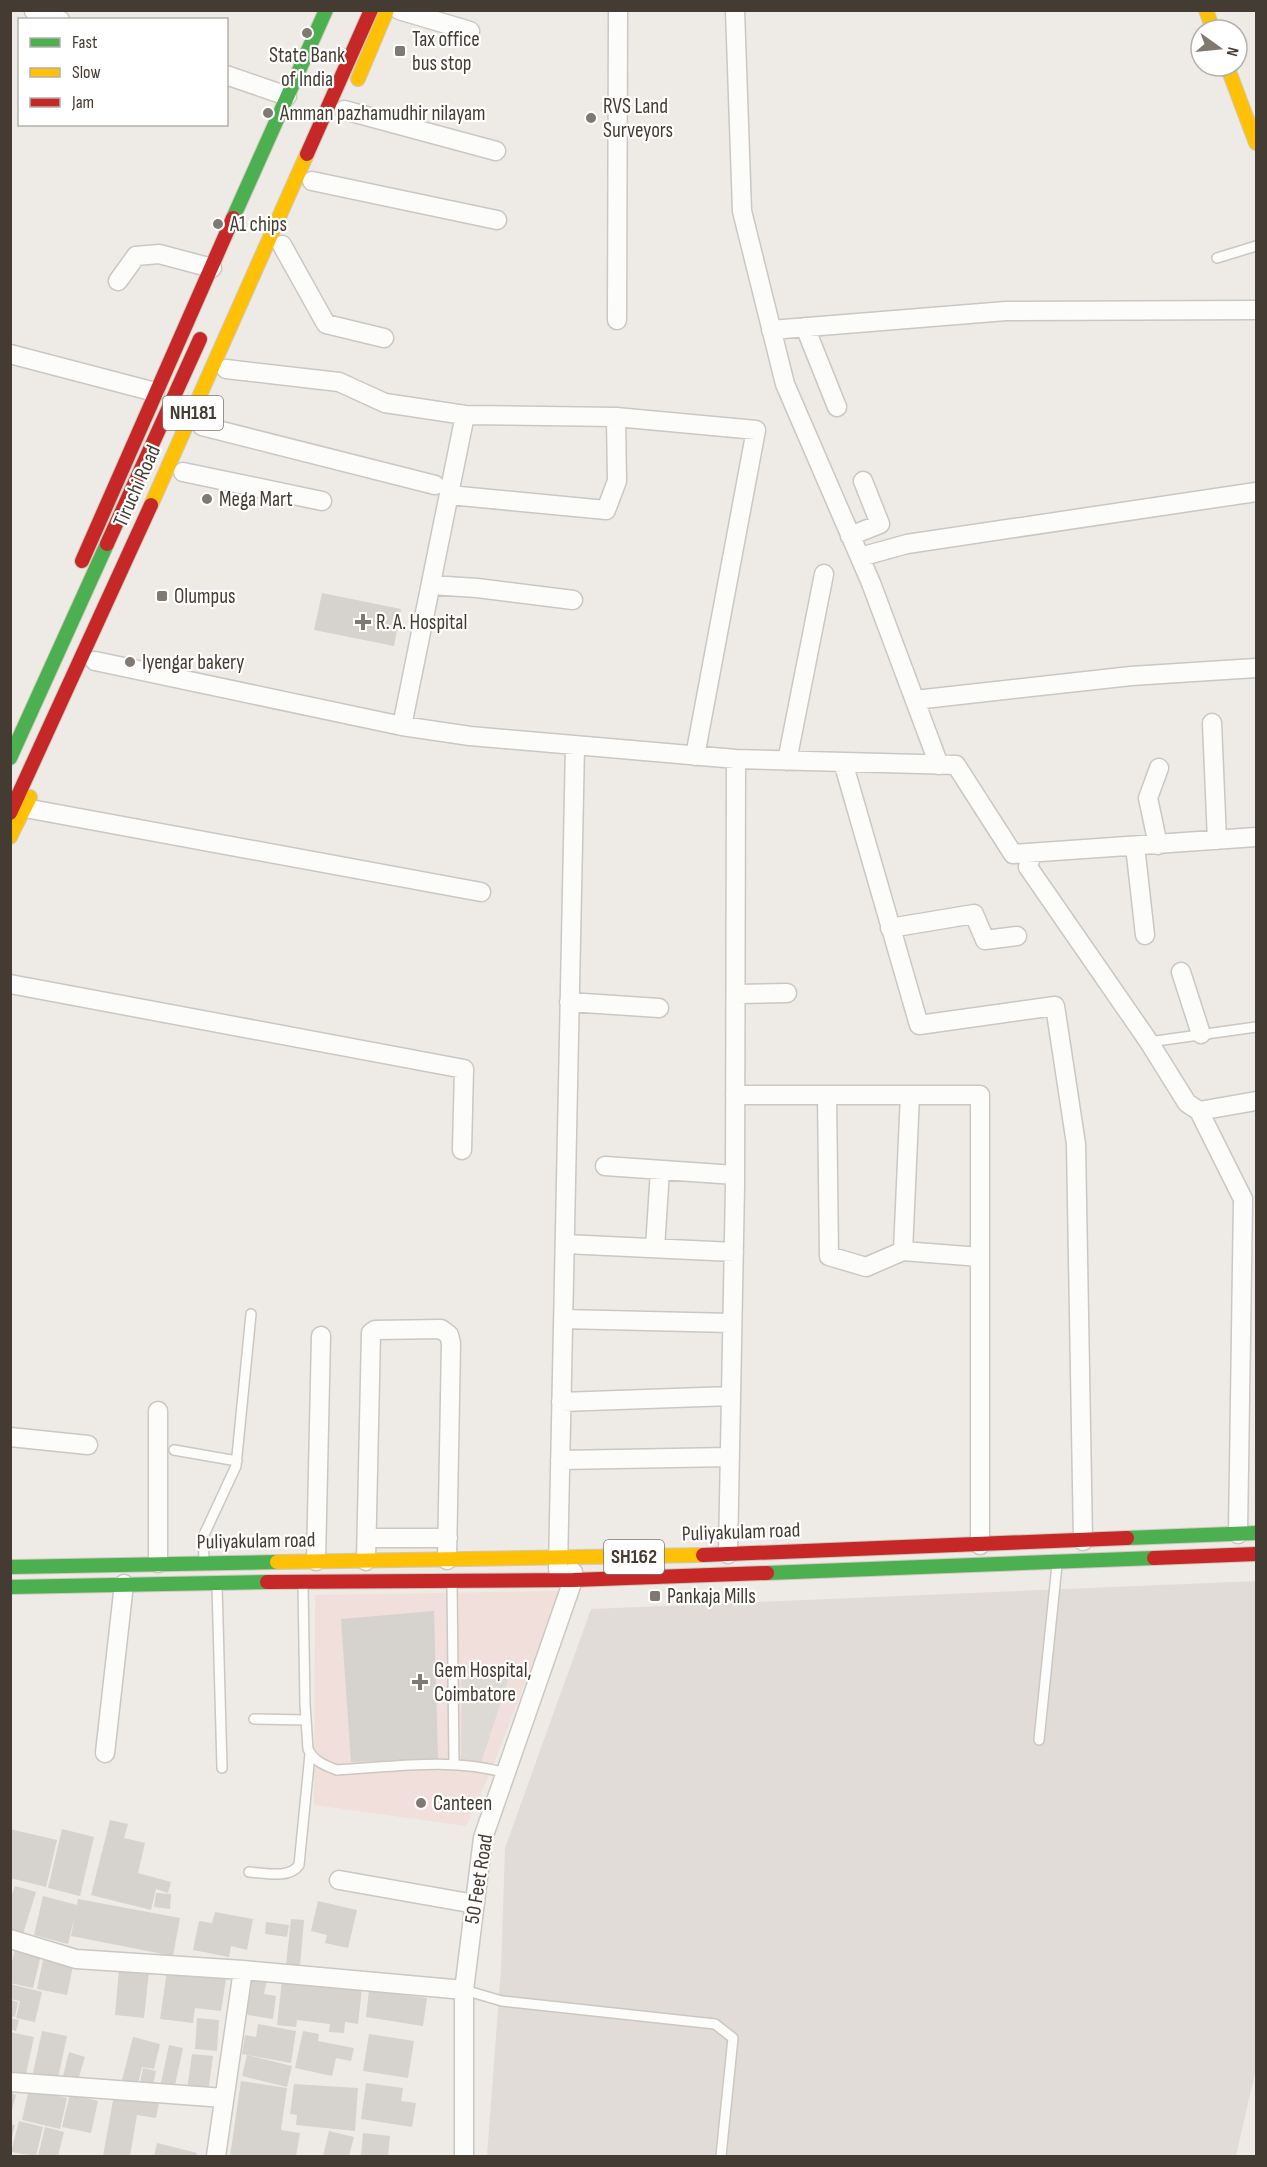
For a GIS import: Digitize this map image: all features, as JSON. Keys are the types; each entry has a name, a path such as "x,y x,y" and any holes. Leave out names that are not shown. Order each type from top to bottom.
{"main road":[{"path":"77,573 155,392 326,10"},
{"name":"Tiruchi Road","path":"18,811 134,543 371,10"},
{"path":"346,105 387,10"},
{"path":"1232,78 1257,143"},
{"path":"218,388 285,240"},
{"name":"Tiruchi Road","path":"10,758 208,323"},
{"path":"10,837 18,811 93,666"},
{"name":"Puliyakulam road","path":"10,1567 158,1563 566,1559 1257,1533"},
{"name":"Puliyakulam road","path":"10,1587 210,1583 566,1581 1257,1554"}],"street":[{"path":"399,10 470,31"},
{"path":"616,320 618,10"},
{"path":"735,10 742,211 785,384 860,557 939,765"},
{"path":"34,11 54,18"},
{"path":"228,76 287,96"},
{"path":"346,105 496,151"},
{"path":"312,181 496,220"},
{"path":"285,240 326,324 384,338"},
{"path":"118,281 136,256 159,254 212,268"},
{"path":"771,330 1006,311 1257,310"},
{"path":"805,327 837,407"},
{"path":"10,354 155,392"},
{"path":"226,369 339,382 385,403 465,415 616,417 756,430 694,756"},
{"path":"402,726 431,585 442,490 465,415"},
{"path":"202,426 442,490 606,510 617,481 616,417"},
{"path":"183,472 322,501"},
{"path":"850,536 880,524 863,481"},
{"path":"860,557 908,544 1257,492"},
{"path":"787,760 824,574"},
{"path":"431,585 477,588 573,600"},
{"path":"93,666 402,726 470,736 736,759 956,765 1013,854 1257,837"},
{"path":"915,700 1131,676 1257,668"},
{"path":"1212,723 1218,840"},
{"name":"50 Feet Road","path":"464,2157 464,1989 483,1838 506,1773 566,1581 560,1460 575,746"},
{"path":"728,1554 735,1174 736,759"},
{"path":"843,762 919,1025 1055,1006 1076,1144 1083,1541"},
{"path":"1158,845 1148,798 1159,768"},
{"path":"18,811 481,892"},
{"path":"1135,846 1144,935"},
{"path":"1032,853 1028,867 1149,1042 1187,1103 1199,1111 1243,1199 1248,1417 1238,1534"},
{"path":"891,928 974,914 985,940 1017,936"},
{"path":"1181,972 1202,1034"},
{"path":"10,984 464,1069 462,1150"},
{"path":"736,994 787,993"},
{"path":"570,1002 659,1008"},
{"path":"735,1095 980,1095 980,1545"},
{"path":"827,1095 829,1256 866,1267 903,1251 980,1257"},
{"path":"903,1251 910,1095"},
{"path":"1199,1111 1257,1101"},
{"path":"605,1166 735,1174"},
{"path":"654,1248 660,1170"},
{"path":"565,1244 734,1251"},
{"path":"563,1319 732,1323"},
{"path":"366,1561 371,1333 375,1330 441,1329 449,1335 451,1343 447,1560"},
{"path":"316,1561 321,1336"},
{"path":"561,1402 731,1396"},
{"path":"158,1412 158,1563"},
{"path":"10,1437 88,1445"},
{"path":"560,1460 730,1457"},
{"path":"367,1538 448,1538"},
{"path":"105,1753 124,1584"},
{"path":"339,1880 474,1904"},
{"path":"10,1940 76,1959 243,1970 464,1989"},
{"path":"216,2157 243,1970"},
{"path":"10,2082 224,2098"}],"lane":[{"path":"1217,258 1257,246"},
{"path":"1149,1042 1257,1027"},
{"path":"222,1768 210,1583 204,1563 204,1537 235,1471 251,1314"},
{"path":"174,1450 237,1461"},
{"path":"1039,1740 1057,1562"},
{"path":"249,1872 288,1874 295,1871 299,1865 310,1754 306,1720 303,1582"},
{"path":"452,1582 454,1764"},
{"path":"254,1719 306,1720"},
{"path":"310,1754 325,1766 338,1770 454,1764 506,1773"},
{"path":"464,1989 502,2001 715,2024 733,2038 721,2157"}],"shaded area":[{"path":"1256,1581 1256,2069 1236,2156 487,2156 501,1969 505,1848 591,1609"},
{"name":"Gem Hospital, Coimbatore","path":"560,1591 492,1769 466,1826 314,1805 315,1595"},
{"path":"462,1666 512,1668 480,1766 461,1764"}],"building":[{"path":"322,593 401,609 394,646 314,630"},
{"path":"434,1611 438,1759 351,1762 341,1619"},
{"path":"110,1820 128,1824 124,1838 145,1843 138,1873 171,1882 168,1893 156,1889 151,1910 91,1895"},
{"path":"10,1829 57,1840 46,1887 10,1878"},
{"path":"62,1829 94,1837 80,1896 48,1888"},
{"path":"15,1886 36,1892 23,1934 10,1930 10,1900"},
{"path":"156,1893 171,1894 170,1909 154,1907"},
{"path":"43,1896 77,1905 78,1899 180,1918 173,1956 71,1936 75,1915 68,1944 34,1935"},
{"path":"318,1901 357,1910 348,1948 325,1943 327,1935 311,1931"},
{"path":"215,1912 253,1919 247,1950 231,1946 229,1957 193,1950 199,1921 212,1923"},
{"path":"291,1919 304,1920 300,1966 286,1965"},
{"path":"266,1922 289,1925 287,1937 265,1934"},
{"path":"16,1945 42,1951 33,1988 10,1983 10,1970"},
{"path":"44,1955 74,1961 67,1995 37,1989"},
{"path":"119,1969 149,1972 144,2018 115,2015"},
{"path":"167,1971 226,1979 221,2011 195,2008 193,2023 160,2019"},
{"path":"248,1977 267,1980 264,1994 276,1996 273,2019 242,2014"},
{"path":"282,1980 362,1988 358,2024 345,2022 344,2033 329,2032 330,2024 297,2020 296,2027 277,2025"},
{"path":"10,1984 42,1992 35,2022 16,2018 20,2001 10,1999"},
{"path":"369,1990 427,1998 423,2026 366,2017"},
{"path":"10,2000 18,2002 15,2017 10,2016"},
{"path":"10,2018 19,2020 16,2031 10,2029"},
{"path":"197,2018 219,2020 217,2051 195,2049"},
{"path":"258,2024 296,2031 291,2063 242,2054 245,2035 256,2037"},
{"path":"42,2031 67,2036 58,2078 33,2073"},
{"path":"303,2031 319,2034 318,2041 354,2048 351,2061 336,2058 332,2076 295,2068"},
{"path":"10,2032 34,2037 26,2074 10,2071"},
{"path":"369,2034 414,2041 408,2078 363,2071"},
{"path":"133,2037 160,2044 154,2069 142,2067 138,2083 122,2080"},
{"path":"169,2045 183,2048 174,2090 160,2087"},
{"path":"69,2052 85,2057 78,2080 63,2076"},
{"path":"192,2054 213,2056 208,2093 187,2090"},
{"path":"247,2055 292,2066 287,2087 242,2076"},
{"path":"143,2068 156,2071 153,2086 140,2082"},
{"path":"241,2081 287,2088 281,2130 300,2133 296,2156 230,2156"},
{"path":"366,2083 403,2088 401,2101 416,2103 412,2127 361,2119"},
{"path":"294,2084 358,2088 355,2131 296,2125 297,2115 290,2114"},
{"path":"29,2089 67,2098 60,2129 22,2120"},
{"path":"10,2093 16,2095 11,2113 10,2113"},
{"path":"70,2094 98,2101 91,2133 62,2127"},
{"path":"114,2095 159,2103 156,2118 137,2115 130,2156 103,2156"},
{"path":"19,2121 43,2127 36,2156 11,2152"},
{"path":"10,2124 15,2125 11,2140 10,2140"},
{"path":"45,2127 64,2132 58,2156 38,2156"},
{"path":"329,2131 354,2137 349,2156 323,2156"},
{"path":"363,2133 390,2136 388,2156 361,2156"},
{"path":"157,2143 197,2153 196,2156 154,2156"}],"traffic: fast":[{"path":"233,218 326,10"},
{"path":"10,758 107,544"},
{"path":"1127,1538 1256,1533"},
{"path":"767,1573 1154,1558"},
{"path":"10,1567 277,1562"},
{"path":"10,1587 267,1582"}],"traffic: slow":[{"path":"358,79 387,10"},
{"path":"1206,10 1209,18"},
{"path":"1232,78 1256,143"},
{"path":"151,505 307,154"},
{"path":"10,837 30,797"},
{"path":"277,1562 703,1555"}],"traffic: jam":[{"path":"307,154 371,10"},
{"path":"82,561 233,218"},
{"path":"107,544 200,339"},
{"path":"10,813 151,505"},
{"path":"703,1555 1127,1538"},
{"path":"1154,1558 1256,1554"},
{"path":"267,1582 573,1580 767,1573"}],"place":[{"name":"State Bank of India","path":"307,33"},
{"name":"Tax office bus stop","path":"400,51"},
{"name":"Amman pazhamudhir nilayam","path":"268,113"},
{"name":"RVS Land Surveyors","path":"591,118"},
{"name":"A1 chips","path":"218,224"},
{"name":"Mega Mart","path":"207,499"},
{"name":"Olumpus","path":"162,596"},
{"name":"R. A. Hospital","path":"363,622"},
{"name":"Iyengar bakery","path":"130,662"},
{"name":"Pankaja Mills","path":"655,1596"},
{"name":"Gem Hospital, Coimbatore","path":"420,1682"},
{"name":"Canteen","path":"421,1803"}]}
